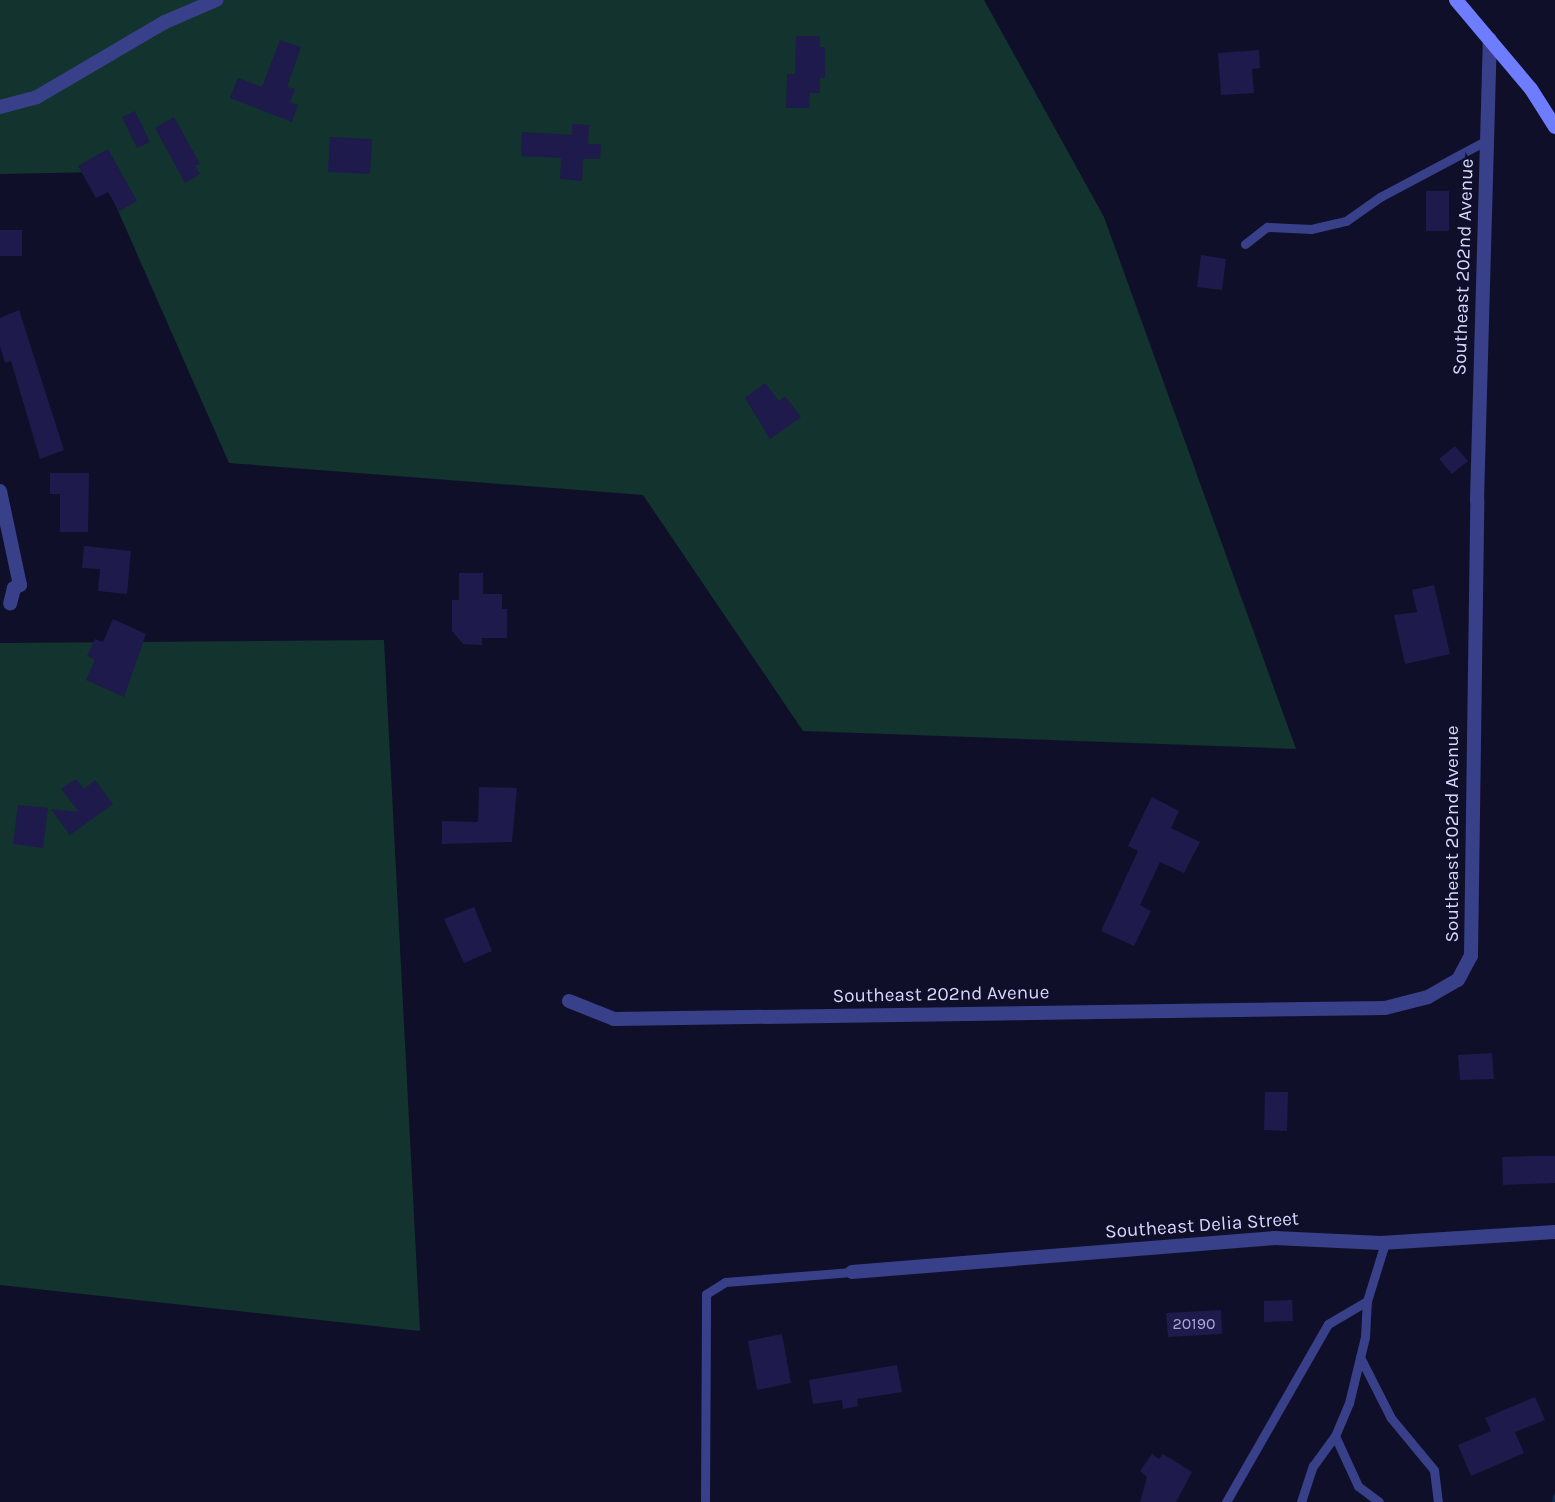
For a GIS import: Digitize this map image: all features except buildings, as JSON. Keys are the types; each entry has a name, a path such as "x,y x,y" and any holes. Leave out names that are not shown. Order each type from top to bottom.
{"main road":[{"path":"1456,0 1490,39 1555,127"}],"street":[{"path":"0,107 37,97 165,22 216,0"},
{"name":"Southeast 202nd Avenue","path":"569,1001 614,1020 1385,1008 1428,997 1458,980 1471,956 1474,650 1490,39"},
{"path":"0,491 20,585"},
{"path":"0,585 20,585"},
{"path":"10,604 15,588 20,585"},
{"name":"Southeast Delia Street","path":"852,1272 1275,1238 1385,1243 1555,1232"}],"lane":[{"path":"1245,244 1267,227 1311,229 1346,221 1381,197 1487,140"},
{"path":"1301,1502 1313,1466 1335,1436 1360,1357 1367,1301 1385,1243"},
{"path":"705,1502 706,1294 725,1282 852,1272"},
{"path":"1226,1502 1328,1324 1367,1301"},
{"path":"1360,1357 1391,1418 1434,1470 1438,1502"},
{"path":"1335,1436 1358,1486 1379,1502"}],"green space":[{"path":"0,0 984,0 1104,217 1296,749 803,731 643,495 229,463 101,172 0,174"},
{"path":"384,640 420,1331 0,1285 0,643"}],"waterway":[{"path":"1554,1502 1555,1496"}]}
